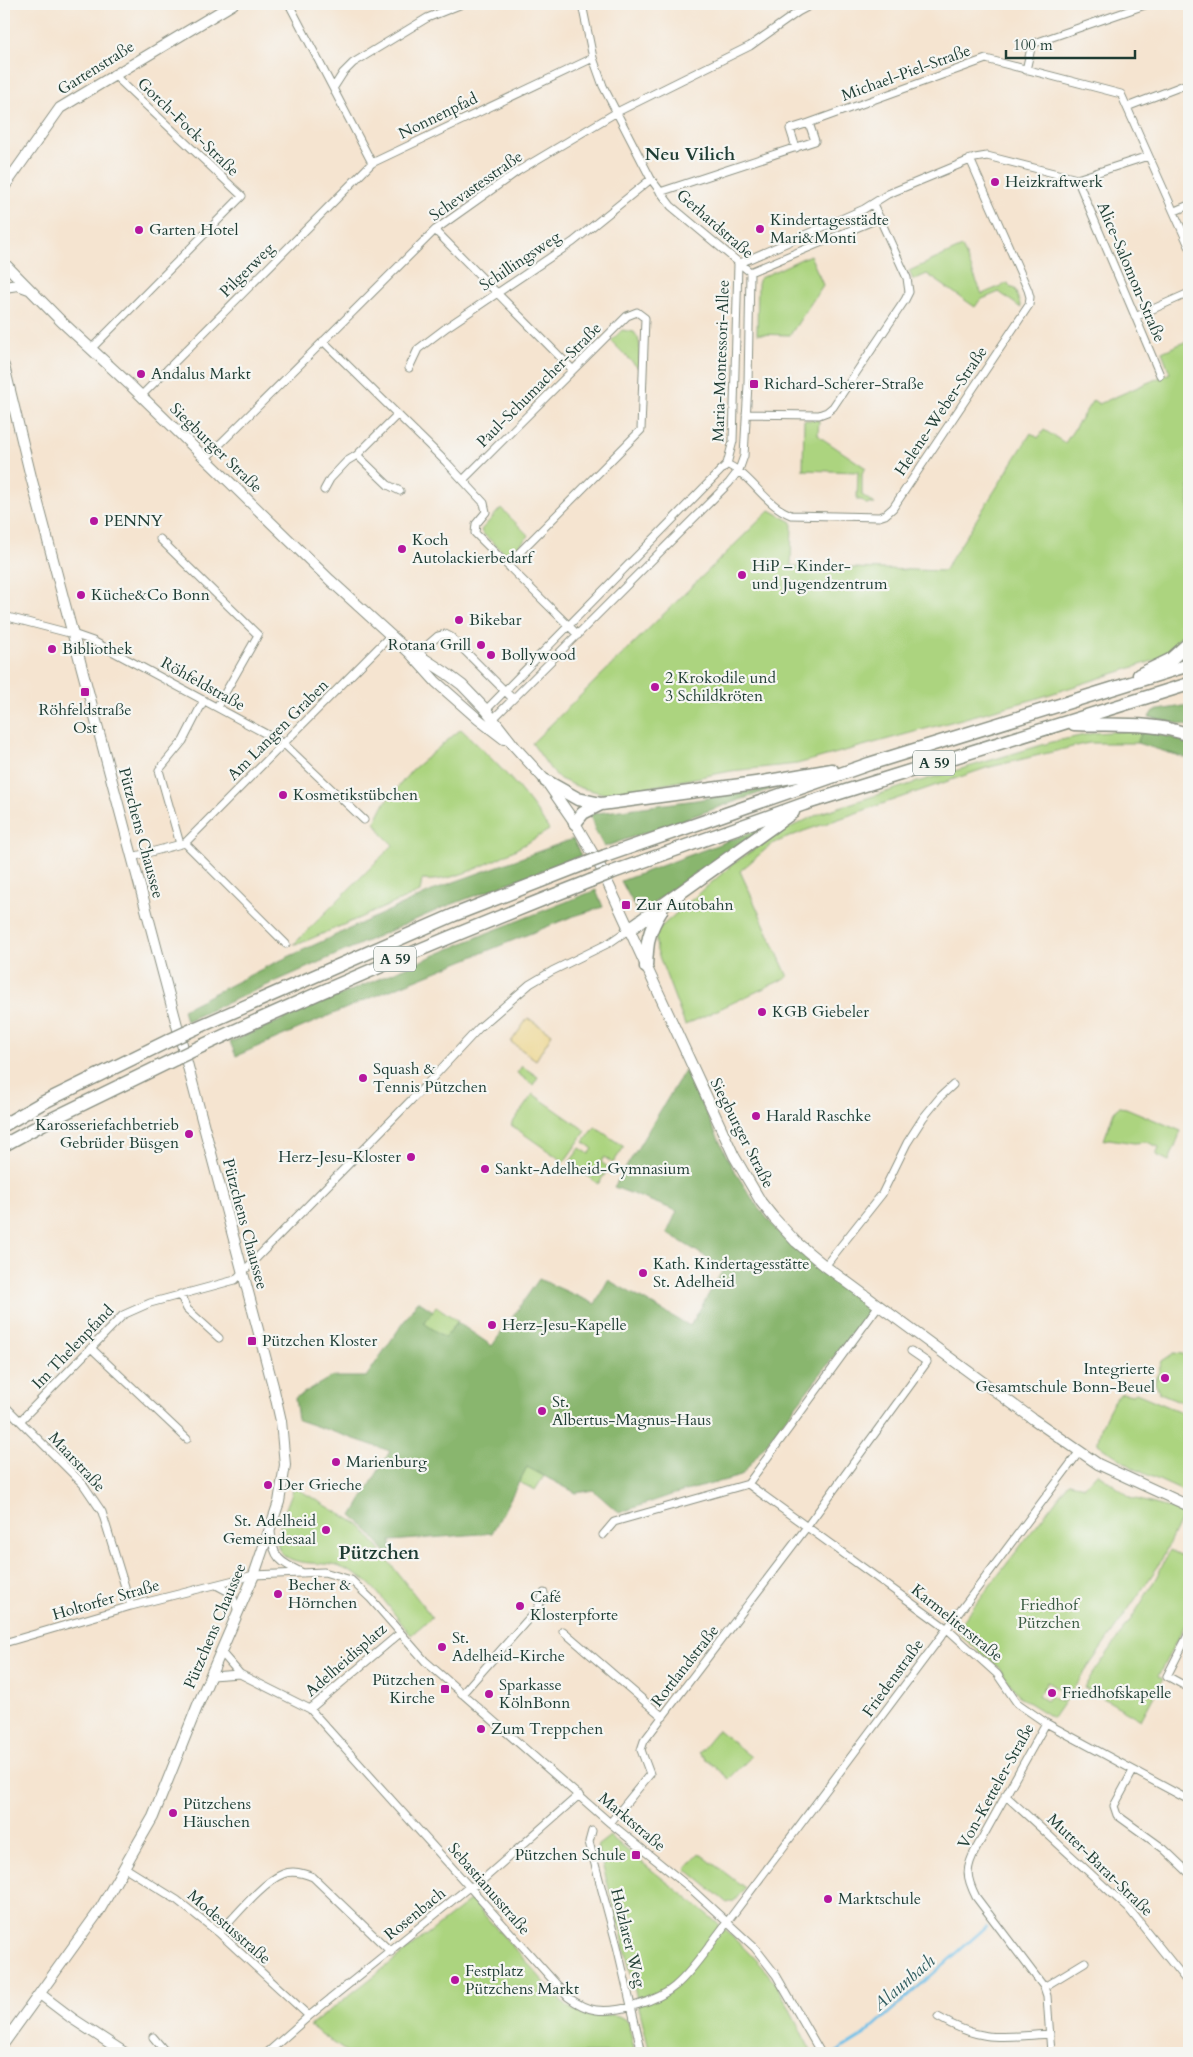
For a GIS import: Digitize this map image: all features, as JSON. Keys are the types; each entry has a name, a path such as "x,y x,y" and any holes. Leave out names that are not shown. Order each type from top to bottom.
{"highway":[{"path":"1105,692 1170,660 1189,643"},
{"name":"A 59","path":"4,1125 42,1103 196,1028 404,936 605,856 869,764 1189,665"},
{"name":"A 59","path":"4,1145 50,1120 204,1045 358,975 613,872 804,804 1189,684"},
{"path":"1064,723 1146,725 1189,734"},
{"path":"546,781 578,800 601,804 762,782 869,764"},
{"path":"575,822 583,813 601,804"},
{"path":"628,930 804,804"},
{"path":"646,967 647,940 651,926 663,906"}],"street":[{"name":"Gartenstraße","path":"4,187 60,108 113,74 233,4"},
{"path":"289,4 372,162"},
{"path":"334,88 343,73 353,63 427,18 462,4"},
{"name":"Gerhardstraße","path":"582,4 593,58 603,86 651,179 671,206 738,264 750,272"},
{"name":"Schevastesstraße","path":"205,459 435,230 518,171 617,112 750,46 798,12 813,4"},
{"path":"1026,70 1032,44 1148,4"},
{"name":"Nonnenpfad","path":"372,162 593,58"},
{"name":"Michael-Piel-Straße","path":"796,148 790,130 986,59 1122,94 1189,246"},
{"name":"Gorch-Fock-Straße","path":"91,349 242,196 113,74"},
{"path":"1127,107 1189,83"},
{"path":"660,192 815,141 809,122"},
{"name":"Maria-Montessori-Allee","path":"486,710 727,464 733,441 738,264 873,204 888,194 970,159 987,156 1077,179"},
{"path":"1077,179 1148,156"},
{"name":"Helene-Weber-Straße","path":"727,464 739,470 780,511 791,516 879,517 885,515 893,508 1029,305 1030,297 1028,290 970,159"},
{"name":"Pilgerweg","path":"141,396 372,162"},
{"name":"Schillingsweg","path":"409,368 418,349 447,327 573,242 651,179"},
{"name":"Alice-Salomon-Straße","path":"1077,179 1160,376"},
{"path":"746,414 819,415 827,412 833,407 909,292 906,274 873,204"},
{"path":"1175,211 1189,205"},
{"name":"Maria-Montessori-Allee","path":"493,719 729,483 739,470 744,454 750,272 880,218"},
{"path":"435,230 573,370"},
{"name":"Siegburger Straße","path":"4,263 60,321 141,396 390,636 413,655 462,685 486,710 515,747 546,781 575,822 599,864 628,930 744,1174 761,1202 780,1226 825,1266 1033,1419 1098,1464 1189,1506"},
{"path":"4,287 18,285 33,291"},
{"path":"1135,317 1189,293"},
{"name":"Paul-Schumacher-Straße","path":"463,480 627,316 637,312 645,318 641,430 507,565"},
{"path":"323,342 484,503 486,512 476,524 476,533 578,635"},
{"name":"Pützchens Chaussee","path":"4,366 281,1421 285,1465 279,1502 254,1575 153,1817 99,1911 4,2043"},
{"path":"324,490 330,479 347,461 357,455 397,415"},
{"path":"357,455 388,485 400,491"},
{"path":"160,539 258,635 217,707"},
{"name":"Röhfeldstraße","path":"4,616 73,634 111,650 283,744 364,820"},
{"path":"413,655 438,636 445,634 451,637 513,699"},
{"name":"Am Langen Graben","path":"132,857 182,844 390,636"},
{"name":"Siegburger Straße","path":"413,655 436,682 478,719 515,747"},
{"path":"204,700 183,742 160,770 182,844 286,944"},
{"path":"478,719 486,710"},
{"name":"Im Thelenpfand","path":"20,1421 123,1314 180,1294 234,1280 425,1086 479,1028 530,984 609,943 628,930"},
{"path":"825,1266 882,1194 907,1144 923,1118 953,1085"},
{"path":"180,1294 186,1309 219,1338"},
{"path":"603,1534 614,1522 748,1484 879,1305"},
{"path":"91,1348 187,1439"},
{"path":"806,1528 927,1362 911,1351"},
{"name":"Maarstraße","path":"4,1405 79,1479 95,1499 103,1517 131,1606"},
{"name":"Friedenstraße","path":"728,1922 1080,1451"},
{"name":"Karmeliterstraße","path":"748,1484 946,1628 997,1674 1016,1703 1046,1723 1189,1800"},
{"name":"Adelheidisplatz","path":"270,1527 272,1545 277,1558 282,1563 303,1573"},
{"name":"Rottlandstraße","path":"610,1823 648,1779 650,1774 649,1768 643,1757 642,1750 644,1741 806,1528"},
{"name":"Adelheidisplatz","path":"254,1575 324,1572 351,1580 371,1599 399,1634 310,1709"},
{"name":"Holtorfer Straße","path":"4,1643 131,1606 254,1575"},
{"path":"216,1584 231,1592 238,1611"},
{"path":"462,1694 538,1608 544,1593"},
{"path":"564,1631 663,1717"},
{"path":"1189,1633 1167,1676 1189,1688"},
{"name":"Marktstraße","path":"399,1634 425,1661 462,1694 610,1823 728,1922 755,1948 776,1975 821,2053"},
{"name":"Sebastianusstraße","path":"221,1652 240,1674 310,1709 558,1988 575,2002 595,2010 611,2010 631,2006 664,1994 676,1986 728,1922"},
{"path":"211,1676 240,1674"},
{"name":"Von-Ketteler-Straße","path":"1046,1723 968,1863 968,1879 976,1897 1044,1987 1047,1996 1051,2053"},
{"path":"1133,1771 1114,1806 1117,1815 1164,1849 1189,1873"},
{"name":"Rosenbach","path":"267,2053 470,1887 478,1884 579,1795"},
{"name":"Mutter-Barat-Straße","path":"1005,1795 1128,1909 1189,1984"},
{"name":"Holzlarer Weg","path":"592,1830 589,1842 642,2053"},
{"name":"Modestusstraße","path":"124,1867 177,1900 218,1933 310,2016"},
{"path":"218,1933 264,1887 281,1875 296,1872 313,1876 391,1952"},
{"path":"1044,1987 1085,1962"},
{"path":"40,1994 73,2019 125,2053"},
{"path":"938,2017 959,2029 993,2037 1050,2034"},
{"path":"153,2037 164,2050 170,2053"}],"green space":[{"path":"962,247 982,294 1008,283 1010,287 1015,289 1021,308 999,292 980,300 975,307 927,274 913,280 909,271"},
{"path":"810,255 823,285 790,335 757,334 758,284 760,278"},
{"path":"622,330 634,332 638,338 640,345 639,369 611,341"},
{"path":"1189,340 1189,636 1168,656 1035,699 797,764 731,771 610,795 581,788 560,779 551,770 532,743 770,510 792,522 791,566 944,571 1031,433 1038,438 1044,430 1065,443 1093,400 1099,404 1170,373 1162,352"},
{"path":"804,420 819,420 818,434 820,437 866,468 862,473 862,495 875,504 866,504 862,500 857,500 858,472 803,470"},
{"path":"501,508 529,536 508,556 481,530"},
{"path":"1189,705 1189,726 1149,717 1153,711"},
{"path":"461,729 519,789 549,830 505,855 470,871 437,880 422,880 420,892 301,943 294,944 393,845 382,834 375,822 384,804 412,770"},
{"path":"1143,730 1137,743 1089,743 986,768 804,831 772,844 740,871 788,977 685,1025 657,951 655,932 734,863 778,833 821,813 1052,742 1094,733"},
{"path":"1143,730 1189,742 1189,759 1137,743"},
{"path":"780,786 604,847 595,830 590,814 696,800"},
{"path":"770,825 675,887 639,914 621,881"},
{"path":"573,839 581,856 442,908 186,1021 183,1009 266,967 443,886"},
{"path":"596,890 603,907 571,917 363,1001 236,1056 230,1042 487,933"},
{"path":"522,1066 538,1077 533,1085 517,1073"},
{"path":"685,1070 732,1167 755,1203 783,1238 872,1308 741,1476 671,1495 619,1513 593,1490 576,1493 527,1467 492,1533 391,1541 392,1560 363,1525 352,1516 390,1451 298,1420 295,1398 331,1377 366,1377 418,1301 433,1311 424,1323 445,1338 457,1322 492,1346 539,1279 595,1304 608,1280 690,1326 724,1268 667,1233 677,1211 614,1187"},
{"path":"533,1094 586,1131 564,1162 511,1125"},
{"path":"1119,1107 1126,1108 1181,1131 1169,1161 1156,1155 1159,1147 1147,1142 1134,1143 1104,1140 1114,1111"},
{"path":"595,1127 624,1147 613,1163 604,1157 601,1162 609,1168 598,1184 569,1163 580,1148 589,1154 593,1149 584,1142"},
{"path":"436,1306 458,1321 445,1338 424,1323"},
{"path":"1174,1353 1183,1354 1189,1360 1189,1399 1182,1402 1160,1393 1155,1383 1162,1361"},
{"path":"1122,1393 1133,1395 1136,1393 1181,1412 1189,1423 1189,1494 1135,1469 1098,1444 1106,1416 1118,1396"},
{"path":"527,1466 544,1476 535,1490 519,1482"},
{"name":"Friedhof Pützchen","path":"1097,1473 1132,1498 1184,1512 1159,1565 1053,1718 1021,1698 998,1667 961,1636 959,1626 1069,1483 1085,1486","holes":["1047,1682 1061,1691 1063,1688 1067,1691 1060,1702 1050,1696 1046,1701 1038,1696"]},
{"path":"294,1487 361,1526 432,1617 411,1635 378,1594 361,1578 340,1567 296,1561 282,1553 278,1546 279,1533"},
{"path":"1170,1550 1189,1559 1189,1617 1158,1676 1163,1679 1141,1720 1084,1687 1141,1603"},
{"path":"718,1730 751,1757 729,1779 699,1753"},
{"name":"Festplatz Pützchens Markt","path":"610,1836 714,1920 759,1963 777,1986 812,2053 650,2053 619,1924 597,1846"},
{"path":"699,1853 745,1888 734,1901 727,1903 686,1869"},
{"name":"Festplatz Pützchens Markt","path":"471,1900 565,2005 587,2015 614,2015 628,2022 635,2053 348,2053 310,2026"}],"sand":[{"path":"528,1018 552,1034 536,1060 511,1042"}],"waterway":[{"name":"Alaunbach","path":"835,2053 864,2035 986,1927"}],"place":[{"name":"Heizkraftwerk","path":"995,182"},
{"name":"Kindertagesstädte Mari&Monti","path":"760,229"},
{"name":"Garten Hotel","path":"139,230"},
{"name":"Andalus Markt","path":"141,374"},
{"name":"Richard-Scherer-Straße","path":"754,384"},
{"name":"PENNY","path":"94,521"},
{"name":"Koch Autolackierbedarf","path":"402,549"},
{"name":"HiP – Kinder- und Jugendzentrum","path":"742,575"},
{"name":"Küche&Co Bonn","path":"81,595"},
{"name":"Bikebar","path":"459,620"},
{"name":"Rotana Grill","path":"481,645"},
{"name":"Bibliothek","path":"52,649"},
{"name":"Bollywood","path":"491,655"},
{"name":"2 Krokodile und 3 Schildkröten","path":"655,687"},
{"name":"Röhfeldstraße Ost","path":"85,692"},
{"name":"Kosmetikstübchen","path":"283,795"},
{"name":"Zur Autobahn","path":"626,905"},
{"name":"KGB Giebeler","path":"762,1012"},
{"name":"Squash & Tennis Pützchen","path":"363,1078"},
{"name":"Harald Raschke","path":"756,1116"},
{"name":"Karosseriefachbetrieb Gebrüder Büsgen","path":"189,1134"},
{"name":"Herz-Jesu-Kloster","path":"411,1157"},
{"name":"Sankt-Adelheid-Gymnasium","path":"485,1169"},
{"name":"Kath. Kindertagesstätte St. Adelheid","path":"643,1273"},
{"name":"Herz-Jesu-Kapelle","path":"492,1325"},
{"name":"Pützchen Kloster","path":"252,1341"},
{"name":"Integrierte Gesamtschule Bonn-Beuel","path":"1165,1378"},
{"name":"St. Albertus-Magnus-Haus","path":"542,1411"},
{"name":"Marienburg","path":"336,1462"},
{"name":"Der Grieche","path":"268,1485"},
{"name":"St. Adelheid Gemeindesaal","path":"326,1530"},
{"name":"Becher & Hörnchen","path":"278,1594"},
{"name":"Café Klosterpforte","path":"520,1606"},
{"name":"St. Adelheid-Kirche","path":"442,1647"},
{"name":"Pützchen Kirche","path":"445,1689"},
{"name":"Friedhofskapelle","path":"1052,1693"},
{"name":"Sparkasse KölnBonn","path":"489,1694"},
{"name":"Zum Treppchen","path":"481,1729"},
{"name":"Pützchens Häuschen","path":"173,1813"},
{"name":"Pützchen Schule","path":"636,1855"},
{"name":"Marktschule","path":"828,1899"},
{"name":"Festplatz Pützchens Markt","path":"455,1980"}],"district":[{"name":"Neu Vilich","path":"690,154"},
{"name":"Pützchen","path":"379,1553"}]}
